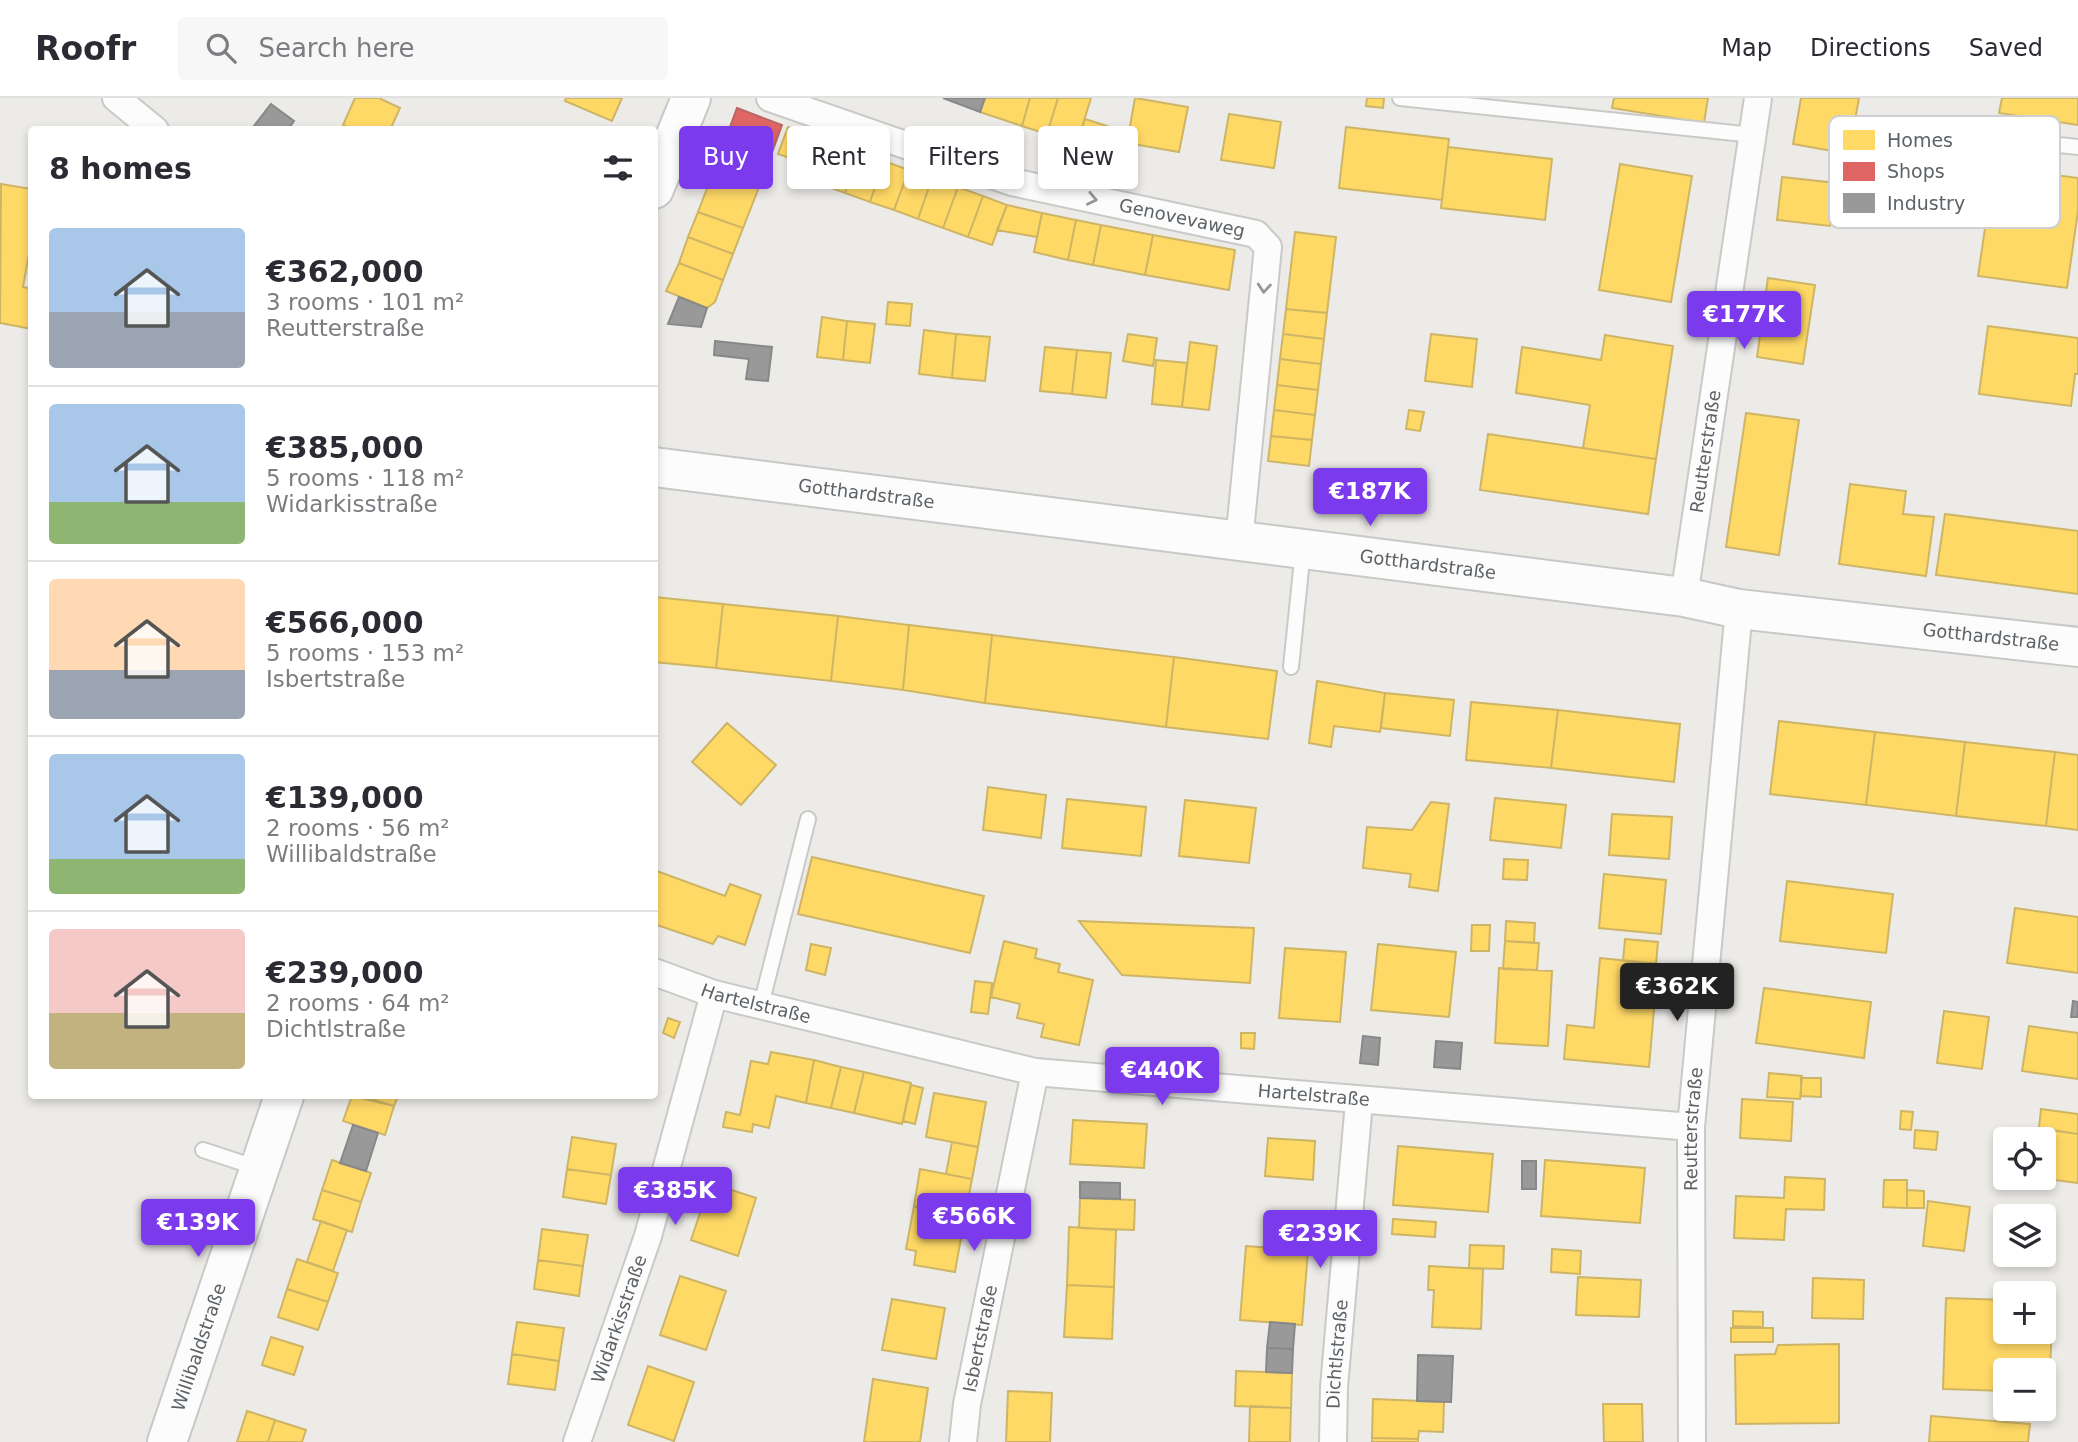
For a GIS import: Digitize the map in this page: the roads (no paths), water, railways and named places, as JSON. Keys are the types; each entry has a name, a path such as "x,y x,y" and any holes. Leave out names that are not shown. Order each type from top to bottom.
{"street":[{"path":"116,98 150,126"},
{"path":"658,179 691,98"},
{"name":"Genovevaweg","path":"770,98 1012,182 1256,234 1268,247 1239,542"},
{"name":"Reutterstraße","path":"1684,597 1758,98"},
{"name":"Gotthardstraße","path":"658,468 1684,597 1739,609 2078,647"},
{"name":"Reutterstraße","path":"1692,1442 1691,1127 1739,609"},
{"name":"Hartelstraße","path":"658,973 715,994 1035,1072 1359,1102 1691,1127"},
{"name":"Widarkisstraße","path":"577,1442 648,1236 715,994"},
{"name":"Isbertstraße","path":"963,1442 967,1404 1035,1072"},
{"name":"Willibaldstraße","path":"167,1442 283,1099"},
{"name":"Dichtlstraße","path":"1333,1442 1334,1387 1359,1102"}],"lane":[{"path":"1400,98 1753,135"},
{"path":"2060,145 2078,148"},
{"path":"1290,667 1303,550"},
{"path":"761,1005 808,819"},
{"path":"203,1150 260,1168"}]}
